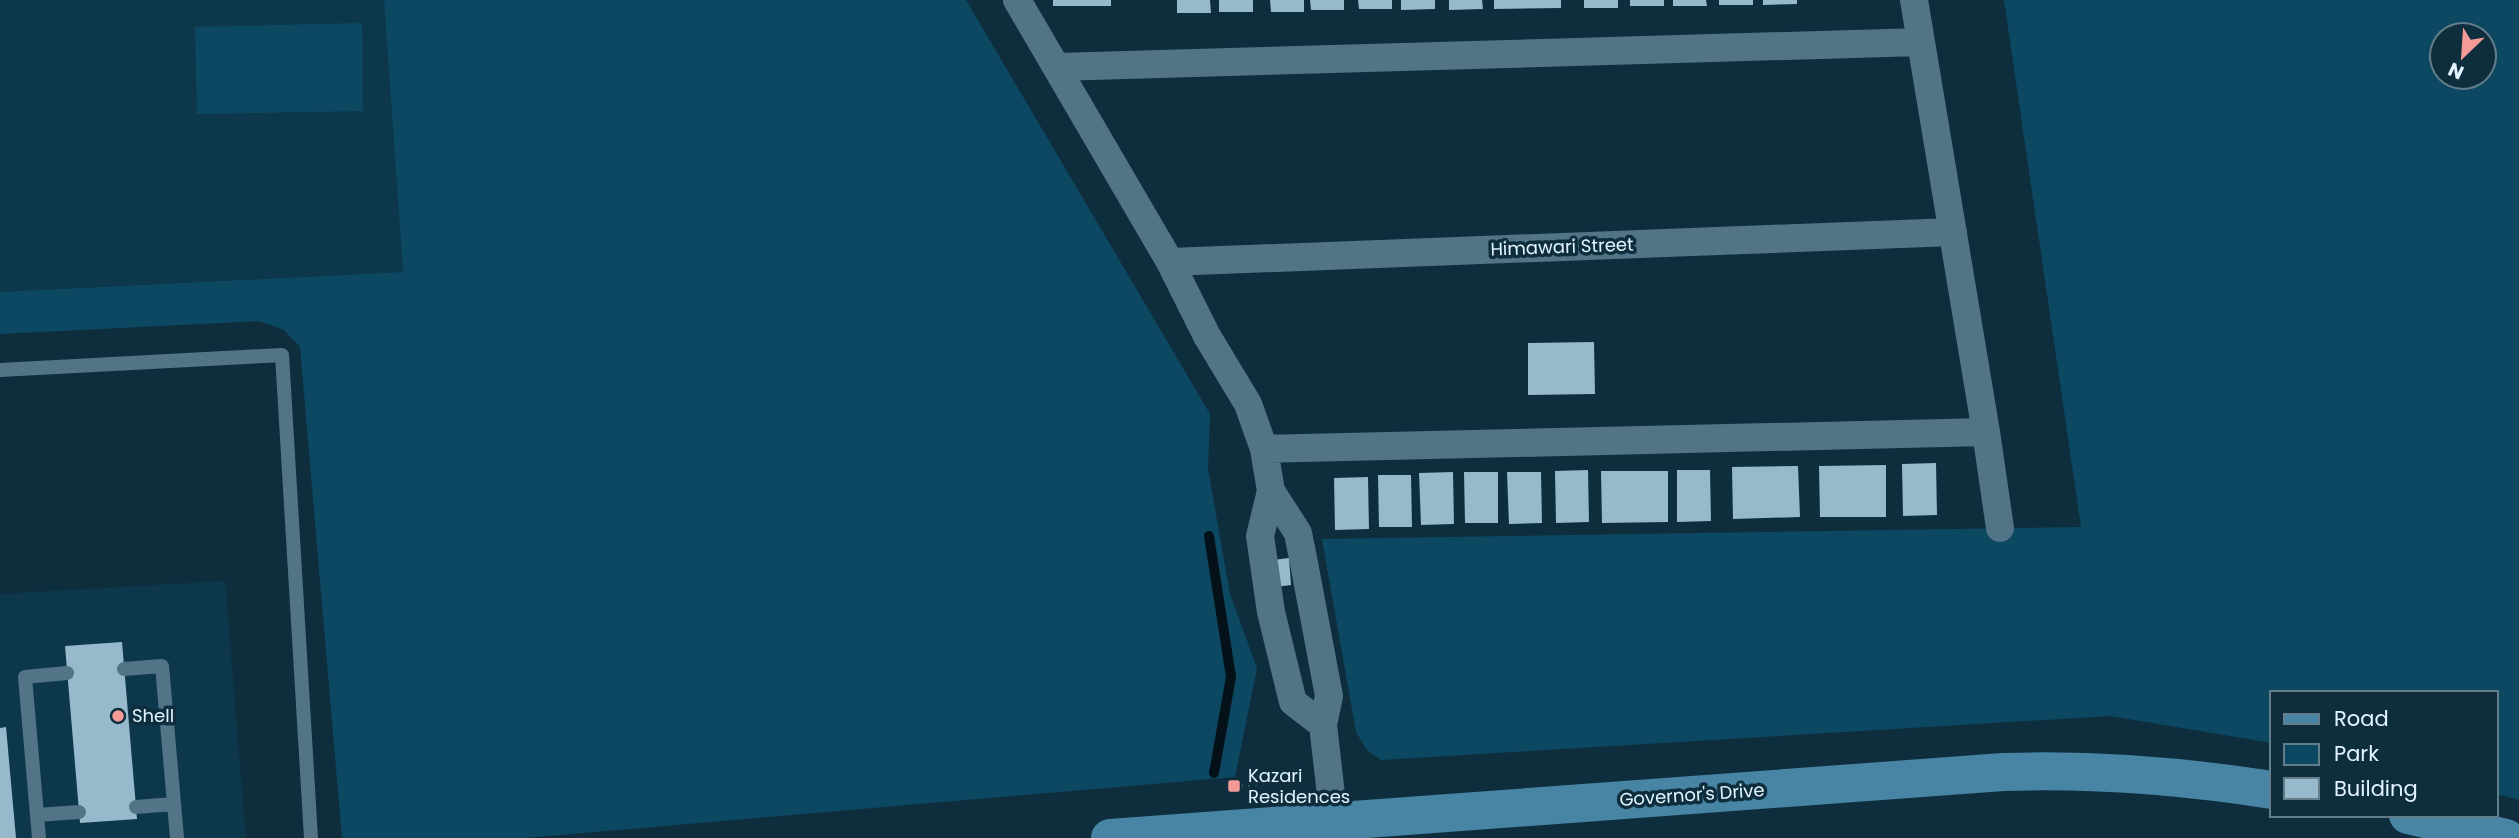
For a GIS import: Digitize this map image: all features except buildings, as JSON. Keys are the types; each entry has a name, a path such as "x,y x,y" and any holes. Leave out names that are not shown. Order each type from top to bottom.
{"main road":[{"name":"Governor's Drive","path":"1111,838 1335,830 2003,772 2072,770 2131,773 2270,790"},
{"path":"2416,817 2502,838"}],"street":[{"path":"1017,0 1170,262 1207,336 1248,404 1264,449 1270,491 1260,536 1271,612 1293,702 1323,725"},
{"path":"1914,0 2000,528"},
{"path":"1057,67 1922,42"},
{"name":"Himawari Street","path":"1170,262 1953,232"},
{"path":"1264,449 1986,432"},
{"path":"1270,491 1298,533 1329,696 1323,725 1335,830"}],"lane":[{"path":"0,370 282,355 311,838"},
{"path":"124,669 162,666 177,838"},
{"path":"39,838 25,677 67,673"},
{"path":"136,807 174,804"},
{"path":"37,815 79,812"}],"path":[{"path":"1234,786 1305,780"}],"shaded area":[{"path":"0,0 384,0 403,272 0,292"},
{"name":"Shell","path":"225,581 246,838 0,838 0,594"}],"green space":[{"path":"384,0 966,0 1210,414 1208,469 1230,594 1257,668 1235,777 524,838 342,838 300,347 284,330 259,321 0,334 0,292 403,272"},
{"path":"2004,0 2519,0 2519,800 2498,795 2498,691 2270,691 2270,743 2110,716 1381,760 1367,750 1356,732 1322,539 2081,527"},
{"path":"362,23 363,111 197,114 195,27"}],"waterway":[{"path":"1209,536 1231,677 1214,773"}],"place":[{"name":"Shell","path":"118,716"},
{"name":"Kazari Residences","path":"1234,786"}]}
